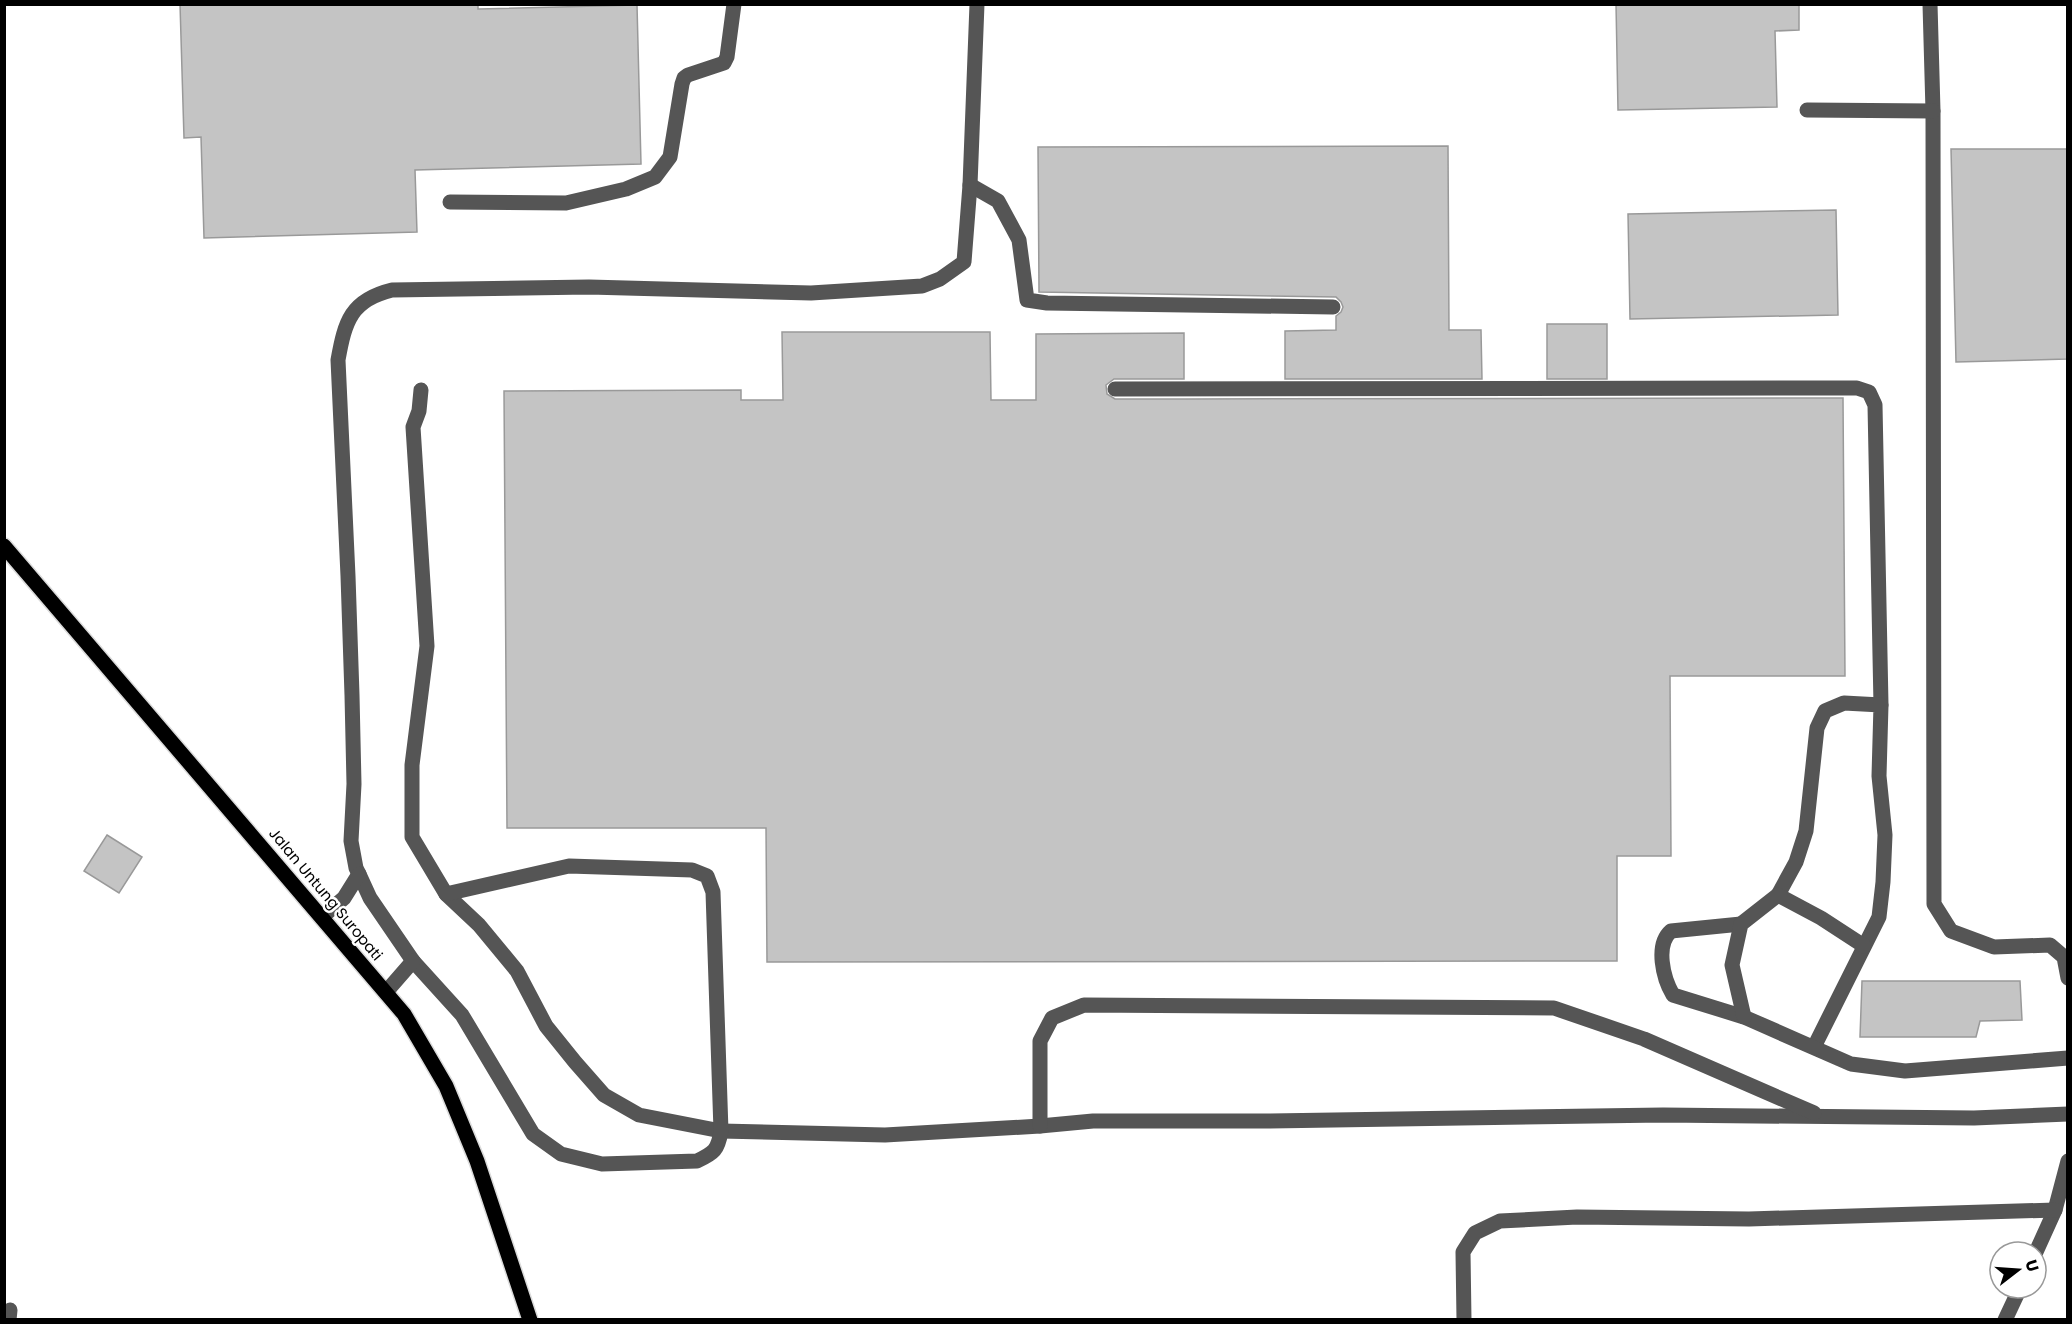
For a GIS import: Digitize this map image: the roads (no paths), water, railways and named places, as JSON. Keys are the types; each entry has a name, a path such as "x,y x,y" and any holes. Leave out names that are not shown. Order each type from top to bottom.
{"main road":[{"name":"Jalan Untung Suropati","path":"4,546 404,1014 446,1086 477,1161 530,1320"}],"lane":[{"path":"450,202 566,203 626,189 656,177 670,157 684,78 724,63 728,57 734,4"},
{"path":"446,894 569,866 692,870 707,876 712,892 721,1131 719,1146 710,1155 697,1161 602,1164 561,1154 533,1134 462,1015 413,961 370,898 358,874 351,841 354,784 352,695 338,360 343,332 352,312 378,294 392,290 589,287 810,293 922,286 940,279 964,262 970,184 977,4"},
{"path":"1930,4 1933,111 1934,904 1951,931 1994,947 2050,945 2064,957 2067,978"},
{"path":"1808,110 1933,111"},
{"path":"970,184 998,201 1019,240 1027,300 1047,303 1333,307"},
{"path":"1115,389 1857,388 1869,392 1875,405 1881,705 1879,776 1885,836 1884,882 1879,917 1814,1047"},
{"path":"421,390 419,411 413,427 427,646 412,765 412,837 446,894 479,925 516,971 546,1026 604,1095 639,1116 721,1131 885,1135 1093,1121 1293,1121 1663,1115 1974,1118 2067,1114"},
{"path":"1881,705 1844,703 1825,711 1817,728 1806,831 1796,862 1778,895 1741,924 1671,931 1665,937 1660,950 1669,989 1673,995 1744,1017 1851,1064 1905,1071 2067,1058"},
{"path":"322,917 344,898 358,874"},
{"path":"1778,895 1821,918 1864,946"},
{"path":"1741,924 1732,966 1744,1017"},
{"path":"386,992 413,961"},
{"path":"1040,1126 1040,1041 1052,1018 1084,1005 1554,1008 1644,1039 1823,1117"},
{"path":"2041,1240 2055,1210 2067,1161"},
{"path":"1464,1320 1463,1252 1475,1233 1500,1221 1577,1217 1749,1220 2055,1210"},
{"path":"2005,1320 2014,1300"}]}
